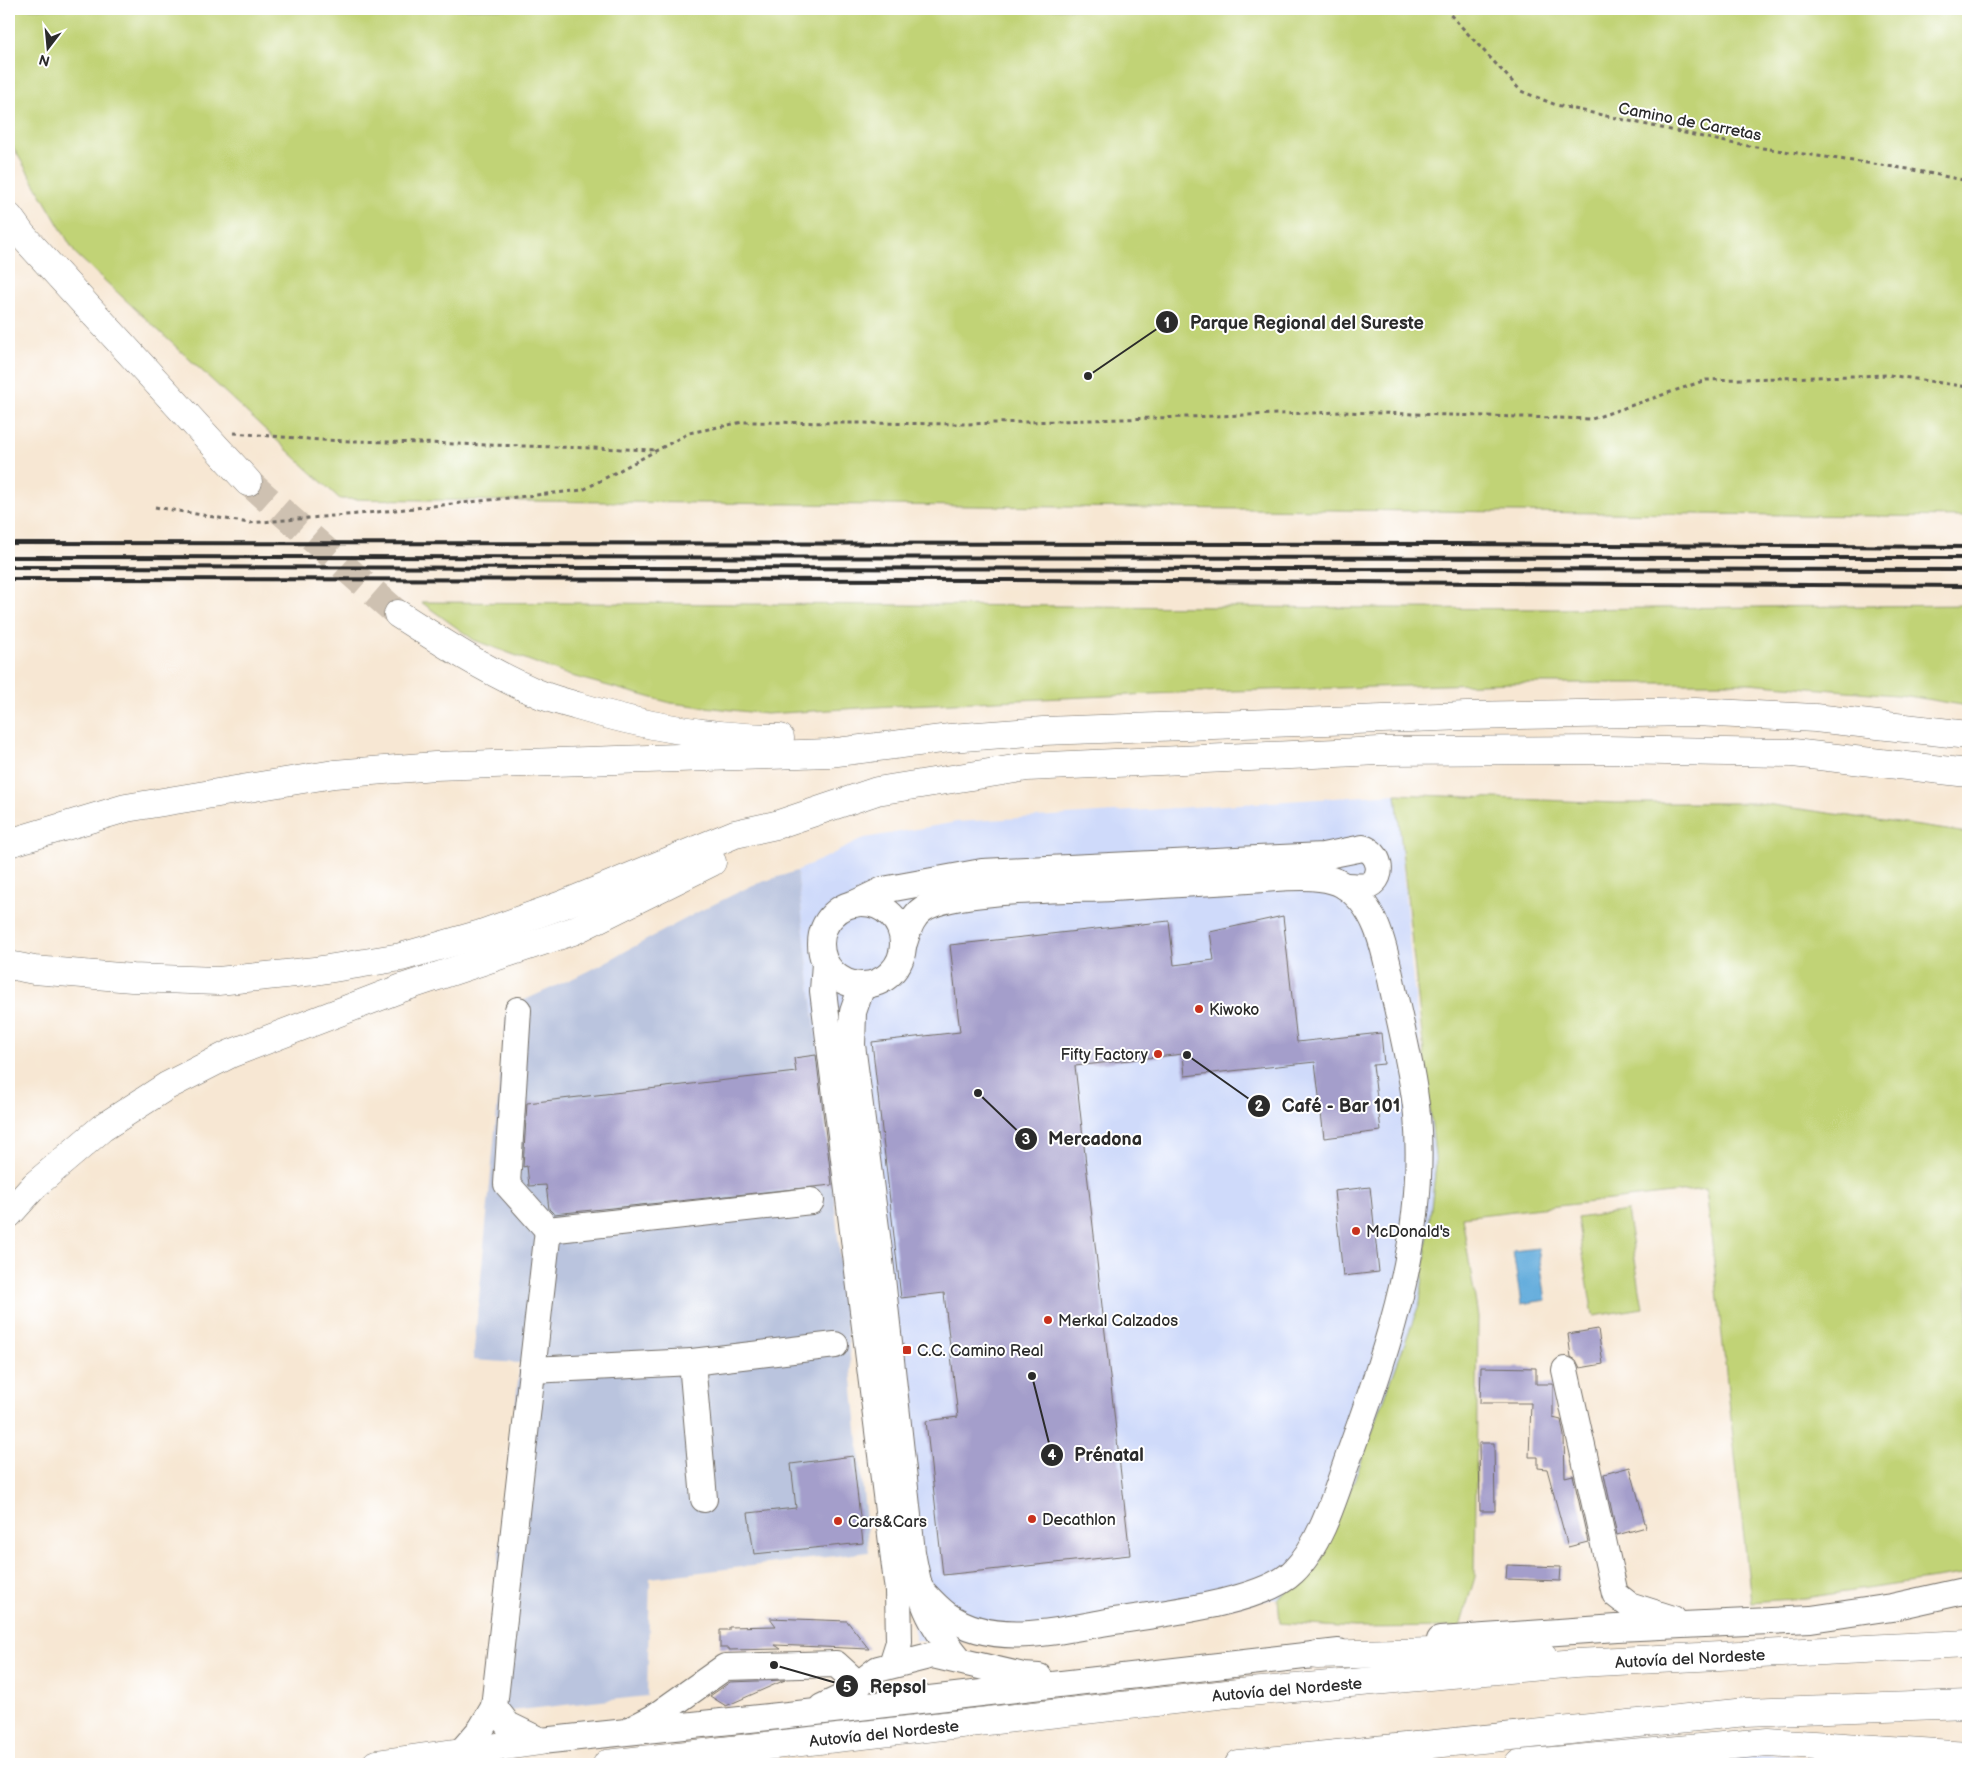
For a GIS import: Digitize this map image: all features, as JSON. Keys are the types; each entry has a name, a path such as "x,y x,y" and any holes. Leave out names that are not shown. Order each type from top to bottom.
{"main road":[{"path":"9,217 22,235 248,482"},
{"path":"398,614 462,656 538,694 606,715 650,724 750,738 950,738"},
{"path":"9,843 126,808 334,774 435,766 829,753 950,738 1043,731 1466,716 1695,712 1815,718 1968,735"},
{"path":"9,965 34,970 132,978 218,981 315,971 401,957 481,934 562,905 735,834 776,825 877,791 1027,767 1390,751 1606,750 1793,752 1968,772"},
{"path":"9,1214 35,1185 102,1128 167,1086 230,1054 402,988 573,931 738,848 776,825"},
{"name":"Autovía del Nordeste","path":"608,1764 1227,1694 1576,1663 1968,1644"},
{"path":"1317,1655 1511,1650 1576,1663"},
{"path":"1240,1764 1746,1712 1920,1704 1968,1704"},
{"path":"376,1764 541,1741"},
{"path":"1519,1764 1768,1742 1968,1755"}],"street":[{"path":"918,1587 949,1616 967,1624 986,1631 1035,1634 1182,1610 1260,1593 1292,1574 1304,1561 1320,1532 1334,1496 1384,1353 1405,1279 1418,1186 1418,1137 1413,1088 1382,940 1358,896 1333,880 1316,877 998,893 950,899 932,904 915,916 904,943 902,956 896,968 887,978 875,984 862,986 847,983 834,975 825,963 821,951 821,938 824,926 836,912 883,890 982,872 1323,856 1363,848 1369,850 1378,862 1378,874 1375,880 1362,887 1345,886"},
{"path":"854,904 875,905 893,916 901,929 904,943"},
{"path":"825,963 823,991 898,1591 898,1642 892,1664"},
{"path":"862,986 853,1012 852,1045 878,1251 912,1552 918,1587 928,1618 960,1660"},
{"path":"461,1752 481,1729 494,1707 548,1230 507,1184 518,1010"},
{"path":"548,1230 811,1201"},
{"path":"532,1370 692,1362 835,1345"},
{"path":"692,1362 704,1499"},
{"path":"1565,1370 1615,1594 1629,1605 1656,1615 1699,1625"},
{"path":"494,1707 508,1725 541,1741 807,1713 1317,1655 1413,1642 1490,1636 1811,1619 1892,1606 1968,1590"},
{"path":"1490,1636 1534,1625 1587,1616 1607,1607 1615,1594"},
{"path":"807,1713 841,1698 878,1669 933,1655 1023,1676 1095,1680"},
{"path":"625,1732 652,1718 725,1667 836,1664 859,1685"}],"path":[{"name":"Camino de Carretas","path":"1444,9 1521,91 1556,105 1735,144 1908,168 1968,181"},
{"path":"155,507 249,523 358,514 583,490 689,434 743,422 965,424 1342,412 1592,419 1706,380 1889,375 1968,387"},
{"path":"230,432 320,440 658,450"}],"shaded area":[{"path":"1396,794 1412,972 1436,1165 1420,1302 1357,1473 1317,1570 1278,1598 1061,1642 1009,1644 916,1641 820,1070 797,871 865,838 957,822"},
{"path":"797,871 833,1185 869,1552 650,1578 647,1696 482,1714 520,1363 473,1360 507,1008 589,971 700,911 753,885"},
{"path":"1753,1754 1968,1764 1697,1764"}],"green space":[{"path":"9,9 1968,9 1968,517 340,499 75,253 9,140"},
{"path":"421,602 1551,609 1968,605 1968,706 1908,696 1749,683 1514,683 1196,692 907,705 766,714 671,703 568,675 474,640"},
{"path":"1396,794 1614,803 1758,803 1968,833 1968,1574 1804,1598 1751,1602 1706,1189 1462,1217 1478,1317 1475,1577 1460,1627 1355,1628 1280,1623 1278,1598 1317,1570 1357,1473 1420,1302 1436,1165"},
{"path":"1627,1211 1643,1308 1593,1316 1577,1218"}],"water":[{"path":"1538,1248 1546,1300 1521,1304 1513,1251"}],"building":[{"path":"1283,916 1297,1042 1381,1033 1384,1064 1373,1065 1381,1131 1324,1138 1315,1062 1185,1076 1183,1054 1075,1066 1130,1555 943,1575 926,1421 958,1417 944,1293 901,1298 872,1042 960,1032 950,945 1169,921 1174,965 1214,960 1210,932"},
{"path":"816,1055 832,1185 554,1214 549,1209 546,1185 529,1186 527,1166 523,1167 527,1103 796,1072 794,1058"},
{"name":"McDonald's","path":"1370,1187 1379,1272 1343,1276 1334,1191"},
{"path":"1598,1329 1603,1364 1580,1368 1576,1360 1571,1357 1568,1334"},
{"path":"1481,1367 1536,1368 1536,1384 1553,1384 1553,1418 1561,1420 1564,1436 1565,1477 1573,1475 1588,1542 1568,1547 1547,1469 1538,1468 1538,1457 1529,1457 1531,1403 1480,1403"},
{"path":"1479,1443 1494,1443 1495,1511 1480,1511"},
{"path":"853,1456 863,1543 754,1554 748,1513 796,1508 791,1464"},
{"path":"1630,1467 1646,1527 1617,1535 1604,1474"},
{"path":"1507,1565 1561,1567 1560,1581 1506,1579"},
{"path":"770,1618 847,1621 869,1649 775,1645 781,1649 729,1650 729,1648 720,1648 720,1630 729,1630 729,1627 776,1626"},
{"path":"785,1680 726,1706 710,1696 730,1682"}],"tunnel":[{"path":"248,482 398,614"}],"railway":[{"path":"9,543 1453,544 1968,547"},
{"path":"9,557 1968,558"},
{"path":"9,567 1968,570"},
{"path":"9,579 1012,580 1968,586"}],"place":[{"name":"Parque Regional del Sureste","path":"1088,376"},
{"name":"Kiwoko","path":"1199,1009"},
{"name":"Fifty Factory","path":"1158,1054"},
{"name":"Café - Bar 101","path":"1187,1055"},
{"name":"Mercadona","path":"978,1093"},
{"name":"McDonald's","path":"1356,1231"},
{"name":"Merkal Calzados","path":"1048,1320"},
{"name":"C.C. Camino Real","path":"907,1350"},
{"name":"Prénatal","path":"1032,1376"},
{"name":"Decathlon","path":"1032,1519"},
{"name":"Cars&Cars","path":"838,1521"},
{"name":"Repsol","path":"774,1665"}]}
